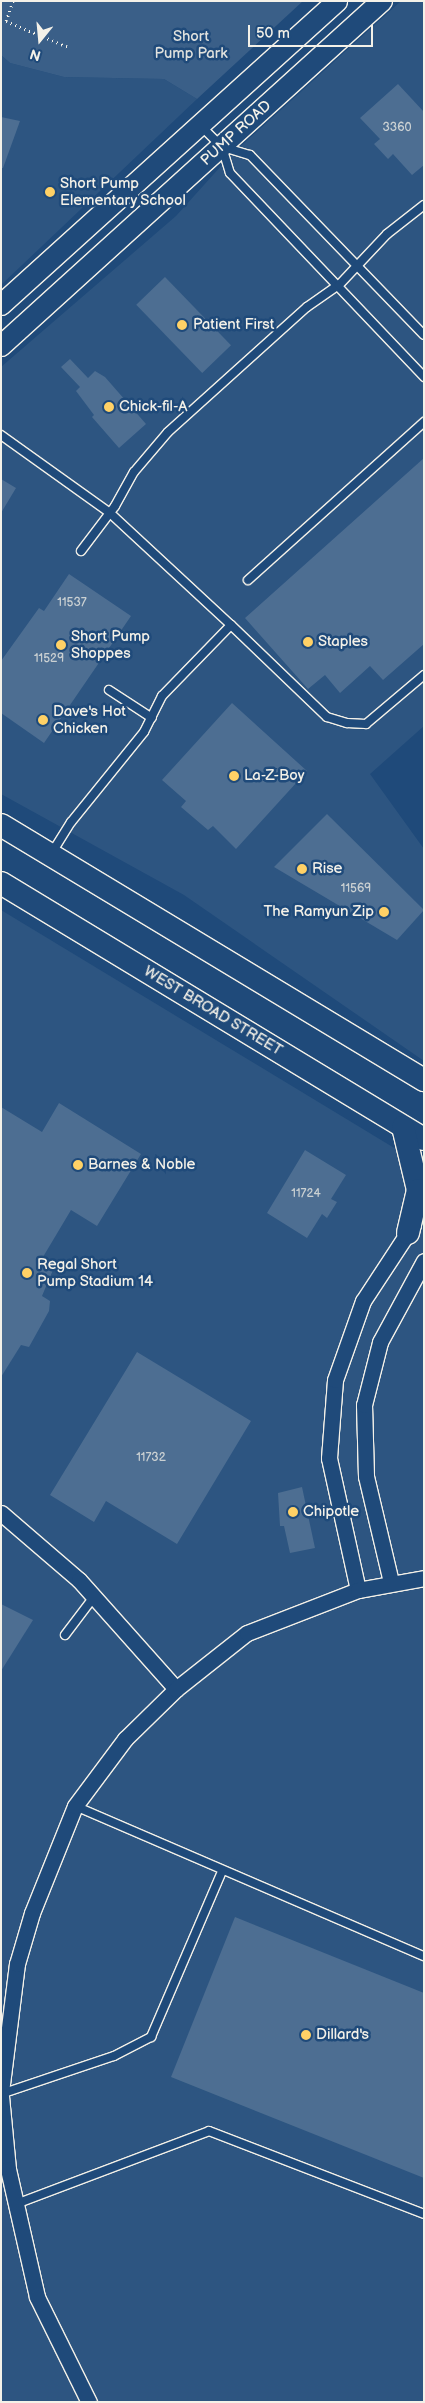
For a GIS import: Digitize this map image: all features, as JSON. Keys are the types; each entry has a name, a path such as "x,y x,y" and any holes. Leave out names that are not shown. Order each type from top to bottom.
{"main road":[{"name":"PUMP ROAD","path":"1,305 337,1"},
{"name":"PUMP ROAD","path":"1,346 382,1"},
{"path":"1,824 424,1080"},
{"name":"WEST BROAD STREET","path":"1,883 424,1139"},
{"path":"403,1127 418,1190 408,1233"}],"street":[{"path":"358,1590 329,1458 334,1380 363,1300 424,1207"},
{"path":"391,1582 366,1476 364,1405 380,1342 424,1261"},
{"path":"1,1513 93,1598 176,1689"},
{"path":"89,2402 37,2297 16,2204 1,2094 17,1964 32,1913 75,1806 125,1739 176,1689 248,1633 358,1590 391,1582 424,1578"}],"lane":[{"path":"200,125 222,147 230,173 339,285 424,377"},
{"path":"222,147 250,155 361,266 424,334"},
{"path":"81,551 110,513 134,472 168,432 307,307 339,285 361,266 388,234 424,205"},
{"path":"248,580 424,422"},
{"path":"1,435 110,513 327,716 347,723 366,724 424,675"},
{"path":"51,855 71,822 152,718 162,696 230,625"},
{"path":"109,690 152,718"},
{"path":"65,1635 93,1598"},
{"path":"75,1806 222,1871 424,1956"},
{"path":"1,2094 114,2056 151,2037 222,1871"},
{"path":"16,2204 209,2131 424,2214"}],"path":[{"path":"13,1 6,21 68,47"}],"shaded area":[{"path":"401,1 424,1 424,726 370,774 424,849 424,1061 184,895 1,794 1,367 176,216 231,155"},
{"name":"Short Pump Elementary School","path":"1,55 10,63 64,77 164,79 197,99 1,285"},
{"path":"1,910 424,1166 424,2402 1,2402"}],"green space":[{"name":"Short Pump Park","path":"1,1 303,1 197,99 164,79 64,77 10,63 1,55"}],"building":[{"path":"398,84 424,112 424,165 412,175 393,154 388,159 374,144 380,139 360,118"},
{"path":"1,117 20,121 3,168 1,168"},
{"name":"Patient First","path":"165,277 231,345 202,373 136,305"},
{"name":"Chick-fil-A","path":"70,359 88,378 95,371 105,377 146,424 119,448 92,417 94,415 76,391 80,387 61,367"},
{"path":"424,458 424,644 383,680 370,666 340,693 325,675 308,689 245,618"},
{"path":"1,479 16,488 1,513"},
{"name":"Short Pump Shoppes","path":"69,574 131,616 44,743 1,713 1,661 39,608 44,611"},
{"name":"La-Z-Boy","path":"232,703 307,771 236,849 213,826 208,830 181,807 186,801 162,780"},
{"path":"327,814 424,910 397,940 274,867"},
{"path":"59,1103 141,1154 97,1226 71,1210 40,1262 53,1270 42,1296 50,1301 49,1311 29,1347 21,1345 1,1377 1,1107 42,1132"},
{"path":"305,1150 346,1175 331,1199 337,1202 327,1218 322,1214 307,1238 267,1213"},
{"path":"137,1352 251,1421 177,1544 106,1501 94,1522 50,1495"},
{"name":"Chipotle","path":"302,1487 315,1548 290,1553 284,1526 280,1526 278,1493"},
{"path":"1,1604 33,1620 1,1671"},
{"name":"Dillard's","path":"235,1917 424,1993 424,2178 171,2077"}],"place":[{"name":"Short Pump Elementary School","path":"50,192"},
{"name":"Patient First","path":"182,325"},
{"name":"Chick-fil-A","path":"109,407"},
{"name":"Staples","path":"308,642"},
{"name":"Short Pump Shoppes","path":"61,645"},
{"name":"Dave's Hot Chicken","path":"43,720"},
{"name":"La-Z-Boy","path":"234,776"},
{"name":"Rise","path":"302,869"},
{"name":"The Ramyun Zip","path":"384,912"},
{"name":"Barnes & Noble","path":"78,1165"},
{"name":"Regal Short Pump Stadium 14","path":"27,1273"},
{"name":"Chipotle","path":"293,1512"},
{"name":"Dillard's","path":"306,2035"}]}
